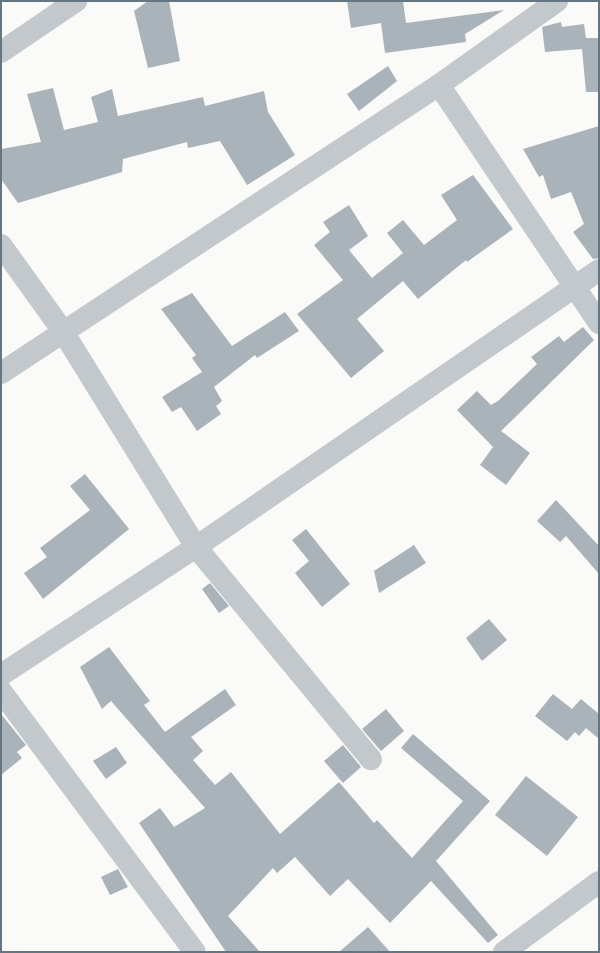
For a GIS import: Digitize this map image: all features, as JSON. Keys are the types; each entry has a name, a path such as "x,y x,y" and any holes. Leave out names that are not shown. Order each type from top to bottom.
{"street":[{"path":"1,52 76,1"},
{"path":"1,373 62,330 438,85 557,1"},
{"path":"438,85 599,323"},
{"path":"1,245 62,330 196,547 371,759"},
{"path":"1,675 196,547 575,288 599,270"},
{"path":"1,690 195,952"},
{"path":"504,952 599,882"}],"building":[{"path":"148,1 169,1 180,61 148,68 134,11"},
{"path":"347,1 403,1 406,23 504,10 465,34 466,42 385,53 381,23 351,28"},
{"path":"561,22 562,27 584,24 586,38 599,38 599,92 586,92 582,49 545,52 542,27"},
{"path":"388,66 397,81 359,111 347,94"},
{"path":"53,88 64,130 98,122 91,97 112,89 118,116 203,97 205,106 264,91 268,112 295,155 247,185 220,141 188,148 187,142 123,159 122,172 18,203 1,179 1,149 41,142 27,94"},
{"path":"599,126 599,258 593,259 573,232 584,224 571,192 551,199 543,175 539,177 523,149"},
{"path":"473,175 513,229 467,262 466,260 418,299 403,281 357,319 384,351 351,378 297,314 343,280 314,245 330,232 323,222 349,205 368,236 349,250 372,278 403,253 387,233 403,220 424,245 457,220 441,195"},
{"path":"192,293 232,346 285,312 299,331 257,358 255,355 214,387 222,401 216,406 221,414 197,431 181,407 172,412 162,397 202,372 192,358 196,355 161,309"},
{"path":"583,327 594,340 501,431 530,453 506,485 480,465 493,447 457,410 477,391 491,405 498,401 537,364 531,357 559,336 564,342"},
{"path":"85,474 129,529 43,599 24,573 47,557 40,548 90,510 70,486"},
{"path":"556,500 599,546 599,574 566,536 560,542 537,521"},
{"path":"306,529 350,584 322,607 295,573 309,561 292,540"},
{"path":"414,545 426,563 379,593 374,571"},
{"path":"210,583 229,606 219,613 202,589"},
{"path":"489,619 507,640 482,661 466,638"},
{"path":"109,647 150,701 144,705 165,732 225,689 236,705 191,737 203,751 193,760 215,785 231,772 280,834 339,782 374,823 377,820 412,858 463,801 401,748 413,734 490,801 436,861 498,935 488,943 431,881 390,923 348,879 330,896 295,857 277,873 273,868 228,916 260,952 226,952 139,823 160,808 174,827 205,808 111,701 102,709 80,667"},
{"path":"553,694 572,709 581,699 599,714 599,739 586,728 579,736 575,732 567,741 535,716"},
{"path":"386,709 404,731 381,751 362,729"},
{"path":"1,714 26,745 17,752 22,758 1,775"},
{"path":"343,745 361,767 343,783 324,761"},
{"path":"116,747 127,763 106,779 93,761"},
{"path":"526,776 578,817 547,856 495,815"},
{"path":"118,869 128,887 110,895 101,877"},
{"path":"368,927 390,952 339,952"}]}
